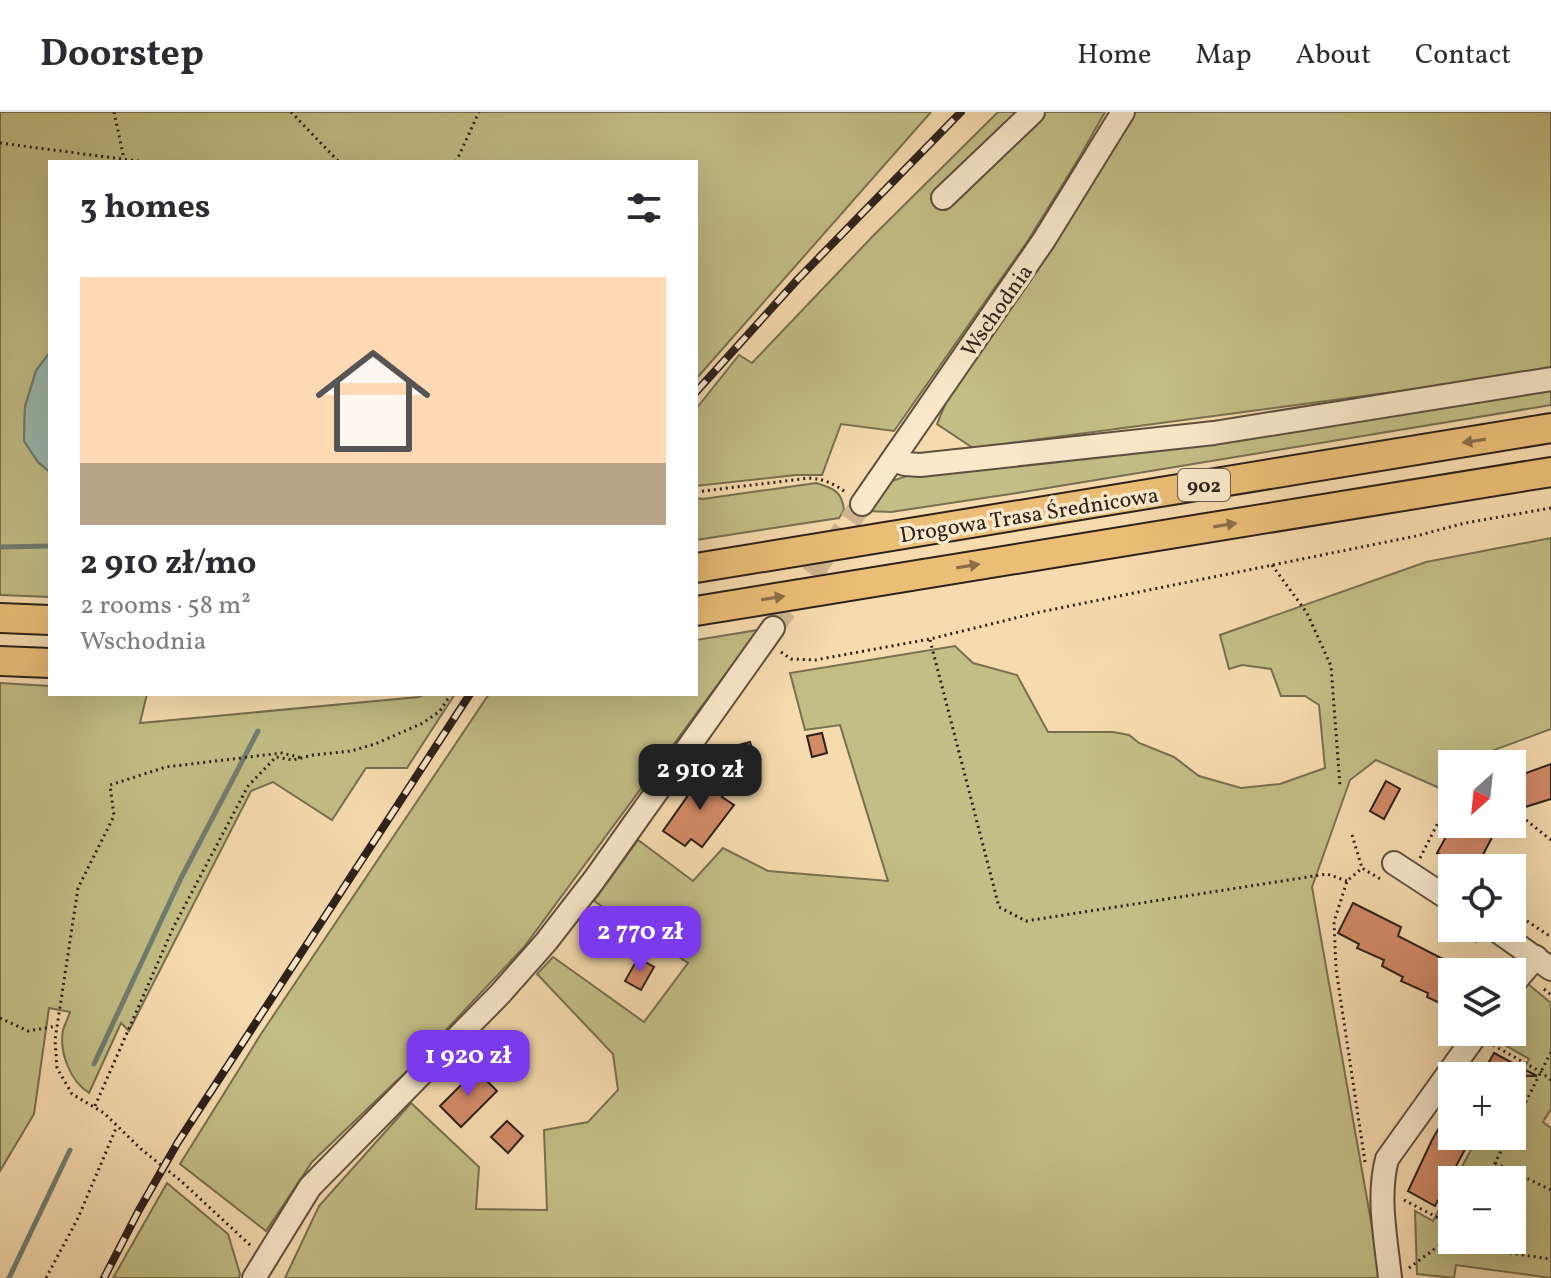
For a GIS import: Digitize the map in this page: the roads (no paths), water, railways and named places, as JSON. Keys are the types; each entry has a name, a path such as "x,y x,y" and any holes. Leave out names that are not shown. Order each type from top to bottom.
{"main road":[{"name":"Drogowa Trasa Średnicowa","path":"698,568 1551,428"},
{"name":"Drogowa Trasa Średnicowa","path":"698,611 1551,472"},
{"path":"0,618 40,620"},
{"path":"0,661 48,663"}],"street":[{"path":"943,198 1033,112"},
{"name":"Wschodnia","path":"862,504 1044,240 1123,112"},
{"path":"893,460 920,465 1214,433 1551,379"},
{"path":"259,1268 310,1187 500,994 546,942 594,880 768,634"},
{"path":"1391,874 1438,895"},
{"path":"1513,942 1544,963 1526,975"},
{"path":"1399,1274 1383,1210 1382,1176 1387,1159 1468,1046"}],"waterway":[{"path":"0,547 48,546"},
{"path":"94,1064 181,878 258,731"},
{"path":"9,1278 70,1150"}],"tunnel":[{"path":"773,628 862,504"}],"railway":[{"path":"698,390 798,279 961,112"},
{"path":"104,1278 178,1142 469,696"}]}
